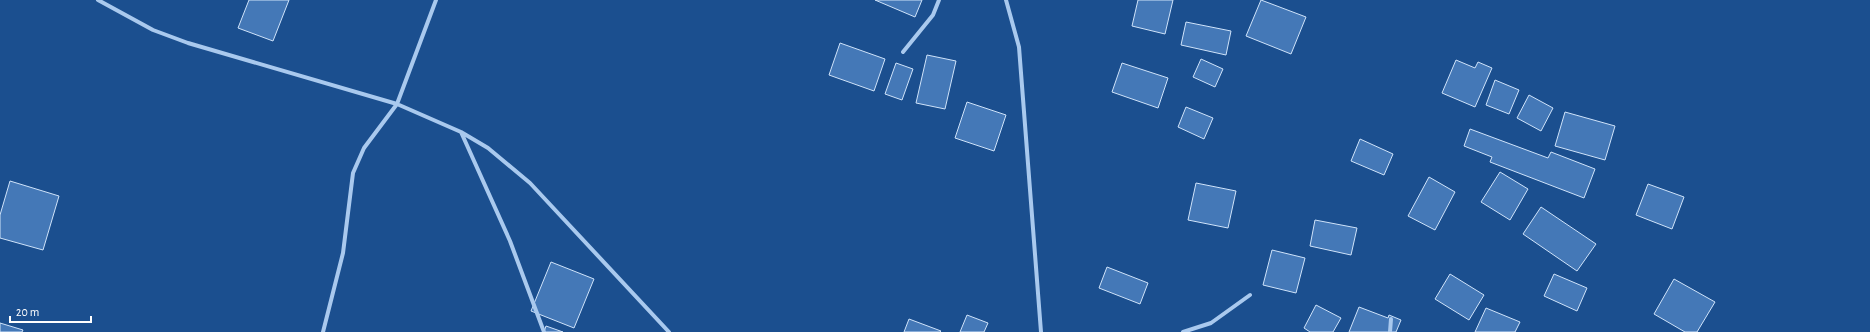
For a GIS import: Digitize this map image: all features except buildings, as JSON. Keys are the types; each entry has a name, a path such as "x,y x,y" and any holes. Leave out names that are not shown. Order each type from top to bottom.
{"street":[{"path":"98,0 153,30 188,43 397,104 461,132 488,148 530,183 669,332"},
{"path":"323,332 343,253 353,173 364,148 397,104 436,0"},
{"path":"903,52 933,15 939,0"},
{"path":"1006,0 1019,47 1041,332"},
{"path":"461,132 510,241 544,332"},
{"path":"1183,332 1211,323 1250,294"},
{"path":"1390,319 1390,332"}]}
